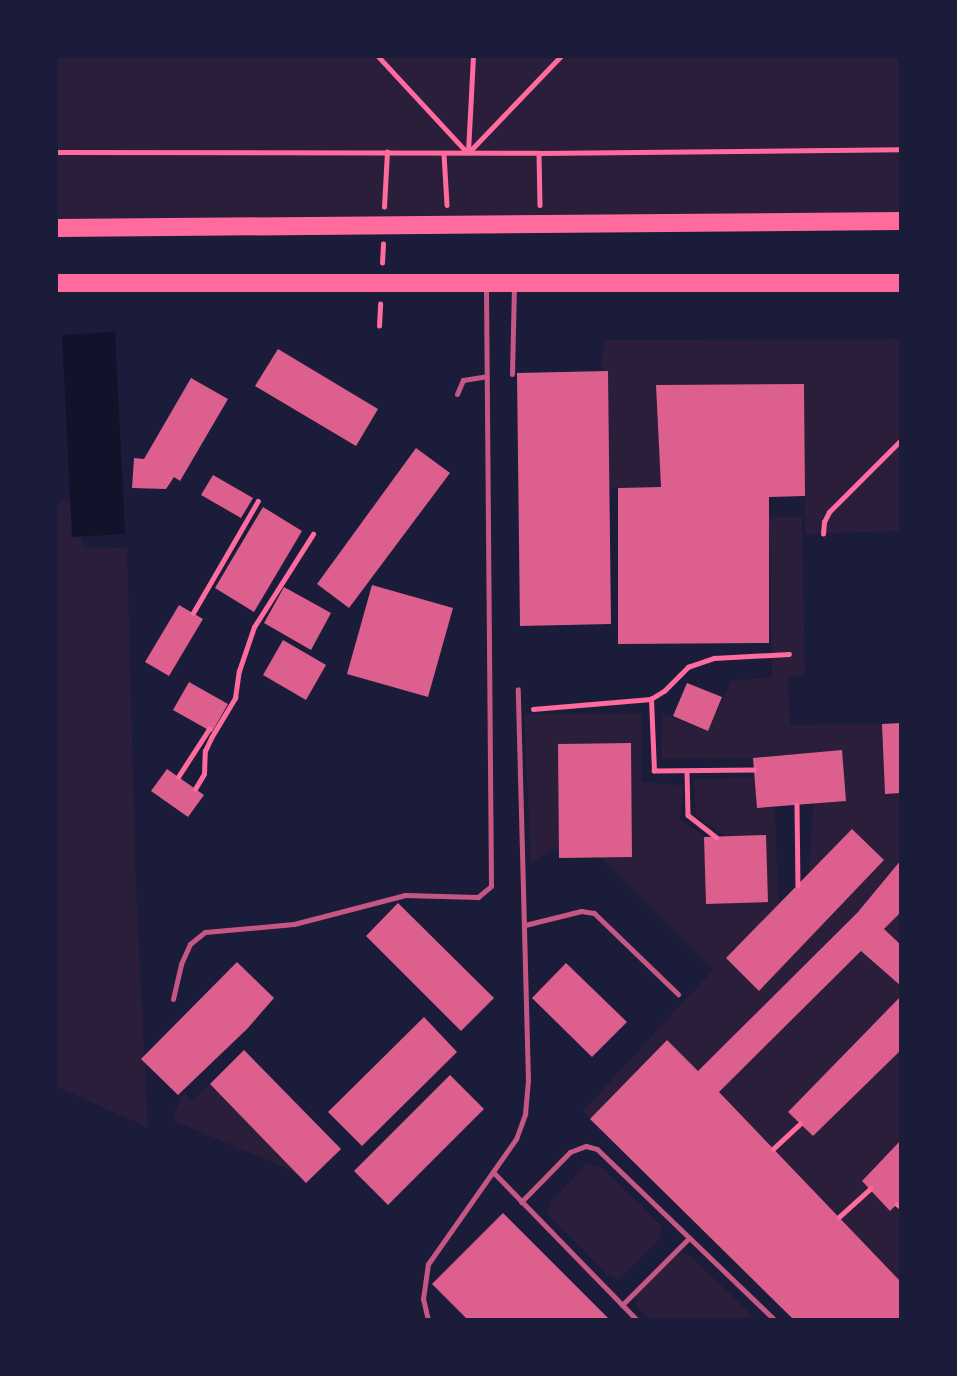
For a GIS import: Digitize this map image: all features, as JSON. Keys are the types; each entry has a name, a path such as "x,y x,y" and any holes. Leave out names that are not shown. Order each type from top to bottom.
{"main road":[{"path":"56,228 901,221"},
{"path":"56,283 901,283"}],"lane":[{"path":"173,999 181,964 190,944 205,932 294,925 405,895 478,897 491,886 486,282"},
{"path":"512,374 514,282"},
{"path":"457,394 463,380 487,376"},
{"path":"428,1320 424,1299 428,1264 516,1139 525,1114 528,1081 518,689"},
{"path":"525,925 581,911 594,913 678,994"},
{"path":"521,1202 570,1152 586,1146 597,1149 775,1320"},
{"path":"494,1173 637,1320"},
{"path":"622,1305 689,1238"}],"path":[{"path":"378,56 468,153"},
{"path":"468,153 472,56"},
{"path":"468,153 561,56"},
{"path":"56,152 539,153 901,149"},
{"path":"444,153 449,225"},
{"path":"539,153 541,225"},
{"path":"823,534 824,522 830,512 901,440"},
{"path":"193,613 258,501"},
{"path":"195,789 204,774 208,745 234,698 239,671 254,627 313,534"},
{"path":"519,710 651,699 664,691 688,667 713,658 789,654"},
{"path":"651,699 654,771 754,770"},
{"path":"178,777 209,730"},
{"path":"687,771 688,815 716,837"},
{"path":"797,805 798,885"},
{"path":"774,1149 800,1124"},
{"path":"839,1217 870,1189"}],"shaded area":[{"path":"56,56 901,56 901,222 56,227"},
{"path":"115,332 125,534 72,537 62,335"},
{"path":"901,339 901,531 805,534 804,384 657,385 661,487 610,488 608,372 601,371 604,340"},
{"path":"56,501 76,501 82,547 127,548 136,888 148,1128 56,1086"},
{"path":"769,517 802,517 805,676 788,677 790,725 882,724 885,793 901,793 901,858 885,883 858,912 698,1071 666,1040 590,1119 583,1111 713,970 600,857 632,856 631,743 558,744 559,847 531,863 524,714 641,713 641,782 683,785 680,819 704,837 706,904 768,901 766,835 727,837 696,816 694,779 755,778 757,808 775,806 778,906 726,958 759,990 884,860 852,829 809,874 813,803 842,751 753,758 661,759 662,714 708,730 732,680 772,678"},
{"path":"901,912 901,945 884,929"},
{"path":"861,951 901,986 901,996 788,1112 813,1136 901,1050 901,1140 862,1181 890,1210 901,1200 901,1282 719,1092"},
{"path":"210,1084 297,1173 172,1120 184,1092 193,1101"},
{"path":"587,1164 601,1167 662,1226 660,1239 619,1280 609,1276 548,1214 549,1203"},
{"path":"680,1252 693,1258 757,1320 650,1320 635,1305 637,1294"}],"building":[{"path":"278,349 378,409 356,446 255,386"},
{"path":"608,371 611,624 520,626 517,373"},
{"path":"191,378 228,399 180,481 174,477 166,489 132,488 134,458 144,459"},
{"path":"804,384 805,496 769,497 769,643 618,644 618,488 661,487 656,385"},
{"path":"416,448 450,473 349,608 317,584"},
{"path":"213,475 253,498 241,518 201,495"},
{"path":"263,507 302,531 254,612 215,588"},
{"path":"372,585 453,608 428,697 347,674"},
{"path":"284,587 331,613 311,650 264,623"},
{"path":"179,605 203,619 169,676 145,662"},
{"path":"283,640 326,665 306,700 263,675"},
{"path":"189,682 228,704 212,732 173,710"},
{"path":"687,683 722,697 708,731 673,716"},
{"path":"901,723 901,793 885,794 882,724"},
{"path":"631,743 632,857 559,858 558,744"},
{"path":"842,750 846,801 757,808 753,758"},
{"path":"167,769 204,795 188,817 151,791"},
{"path":"852,829 884,860 759,991 726,958"},
{"path":"766,835 768,902 706,904 704,837"},
{"path":"901,860 901,912 884,929 901,945 901,986 861,951 719,1092 901,1282 901,1320 794,1320 590,1119 667,1040 698,1071 858,912"},
{"path":"398,903 494,998 461,1031 366,936"},
{"path":"237,962 274,998 247,1029 178,1095 141,1059"},
{"path":"566,963 627,1022 592,1057 532,998"},
{"path":"901,996 901,1050 813,1136 788,1112"},
{"path":"424,1017 457,1052 362,1146 328,1112"},
{"path":"244,1050 341,1149 306,1183 210,1084"},
{"path":"450,1075 484,1109 388,1205 354,1171"},
{"path":"901,1140 901,1200 890,1211 862,1181"},
{"path":"503,1213 610,1320 468,1320 432,1284"}]}
